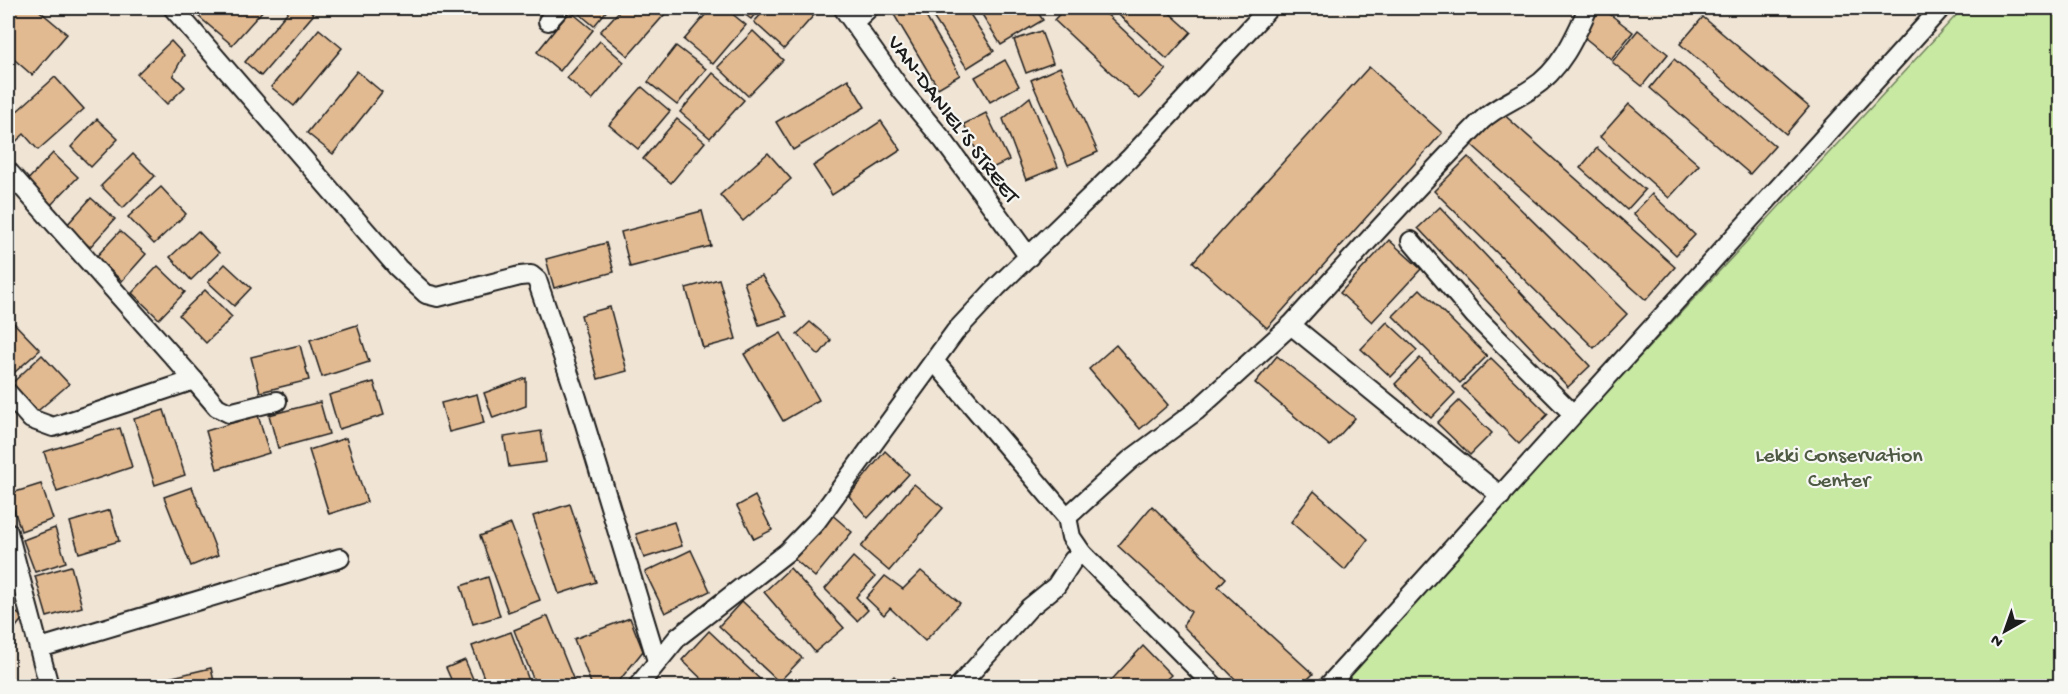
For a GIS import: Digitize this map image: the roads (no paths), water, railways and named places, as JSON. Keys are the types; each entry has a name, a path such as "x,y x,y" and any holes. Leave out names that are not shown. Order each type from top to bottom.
{"street":[{"path":"173,8 398,268 426,294 438,297 520,276 531,275 537,280 570,376 657,661"},
{"path":"849,15 868,8"},
{"path":"638,687 657,661 704,615 787,552 816,522 955,332 1129,159 1269,8"},
{"path":"1067,517 1130,460 1196,411 1292,325 1393,212 1484,118 1533,88 1551,72 1573,41 1588,8"},
{"path":"1328,687 1941,8"},
{"name":"VAN-DANIEL’S STREET","path":"849,15 902,91 943,140 1029,257"},
{"path":"8,171 217,407 229,413 278,401"},
{"path":"1411,241 1475,316 1573,414"},
{"path":"1292,325 1501,496"},
{"path":"934,361 1067,517 1071,537 1082,553 1214,687"},
{"path":"8,393 31,418 53,427 194,380"},
{"path":"8,531 50,687"},
{"path":"959,687 1029,608 1056,586 1073,560 1082,553"},
{"path":"40,648 340,558"}],"park label":[{"name":"Lekki Conservation Center","path":"1839,466"}]}
